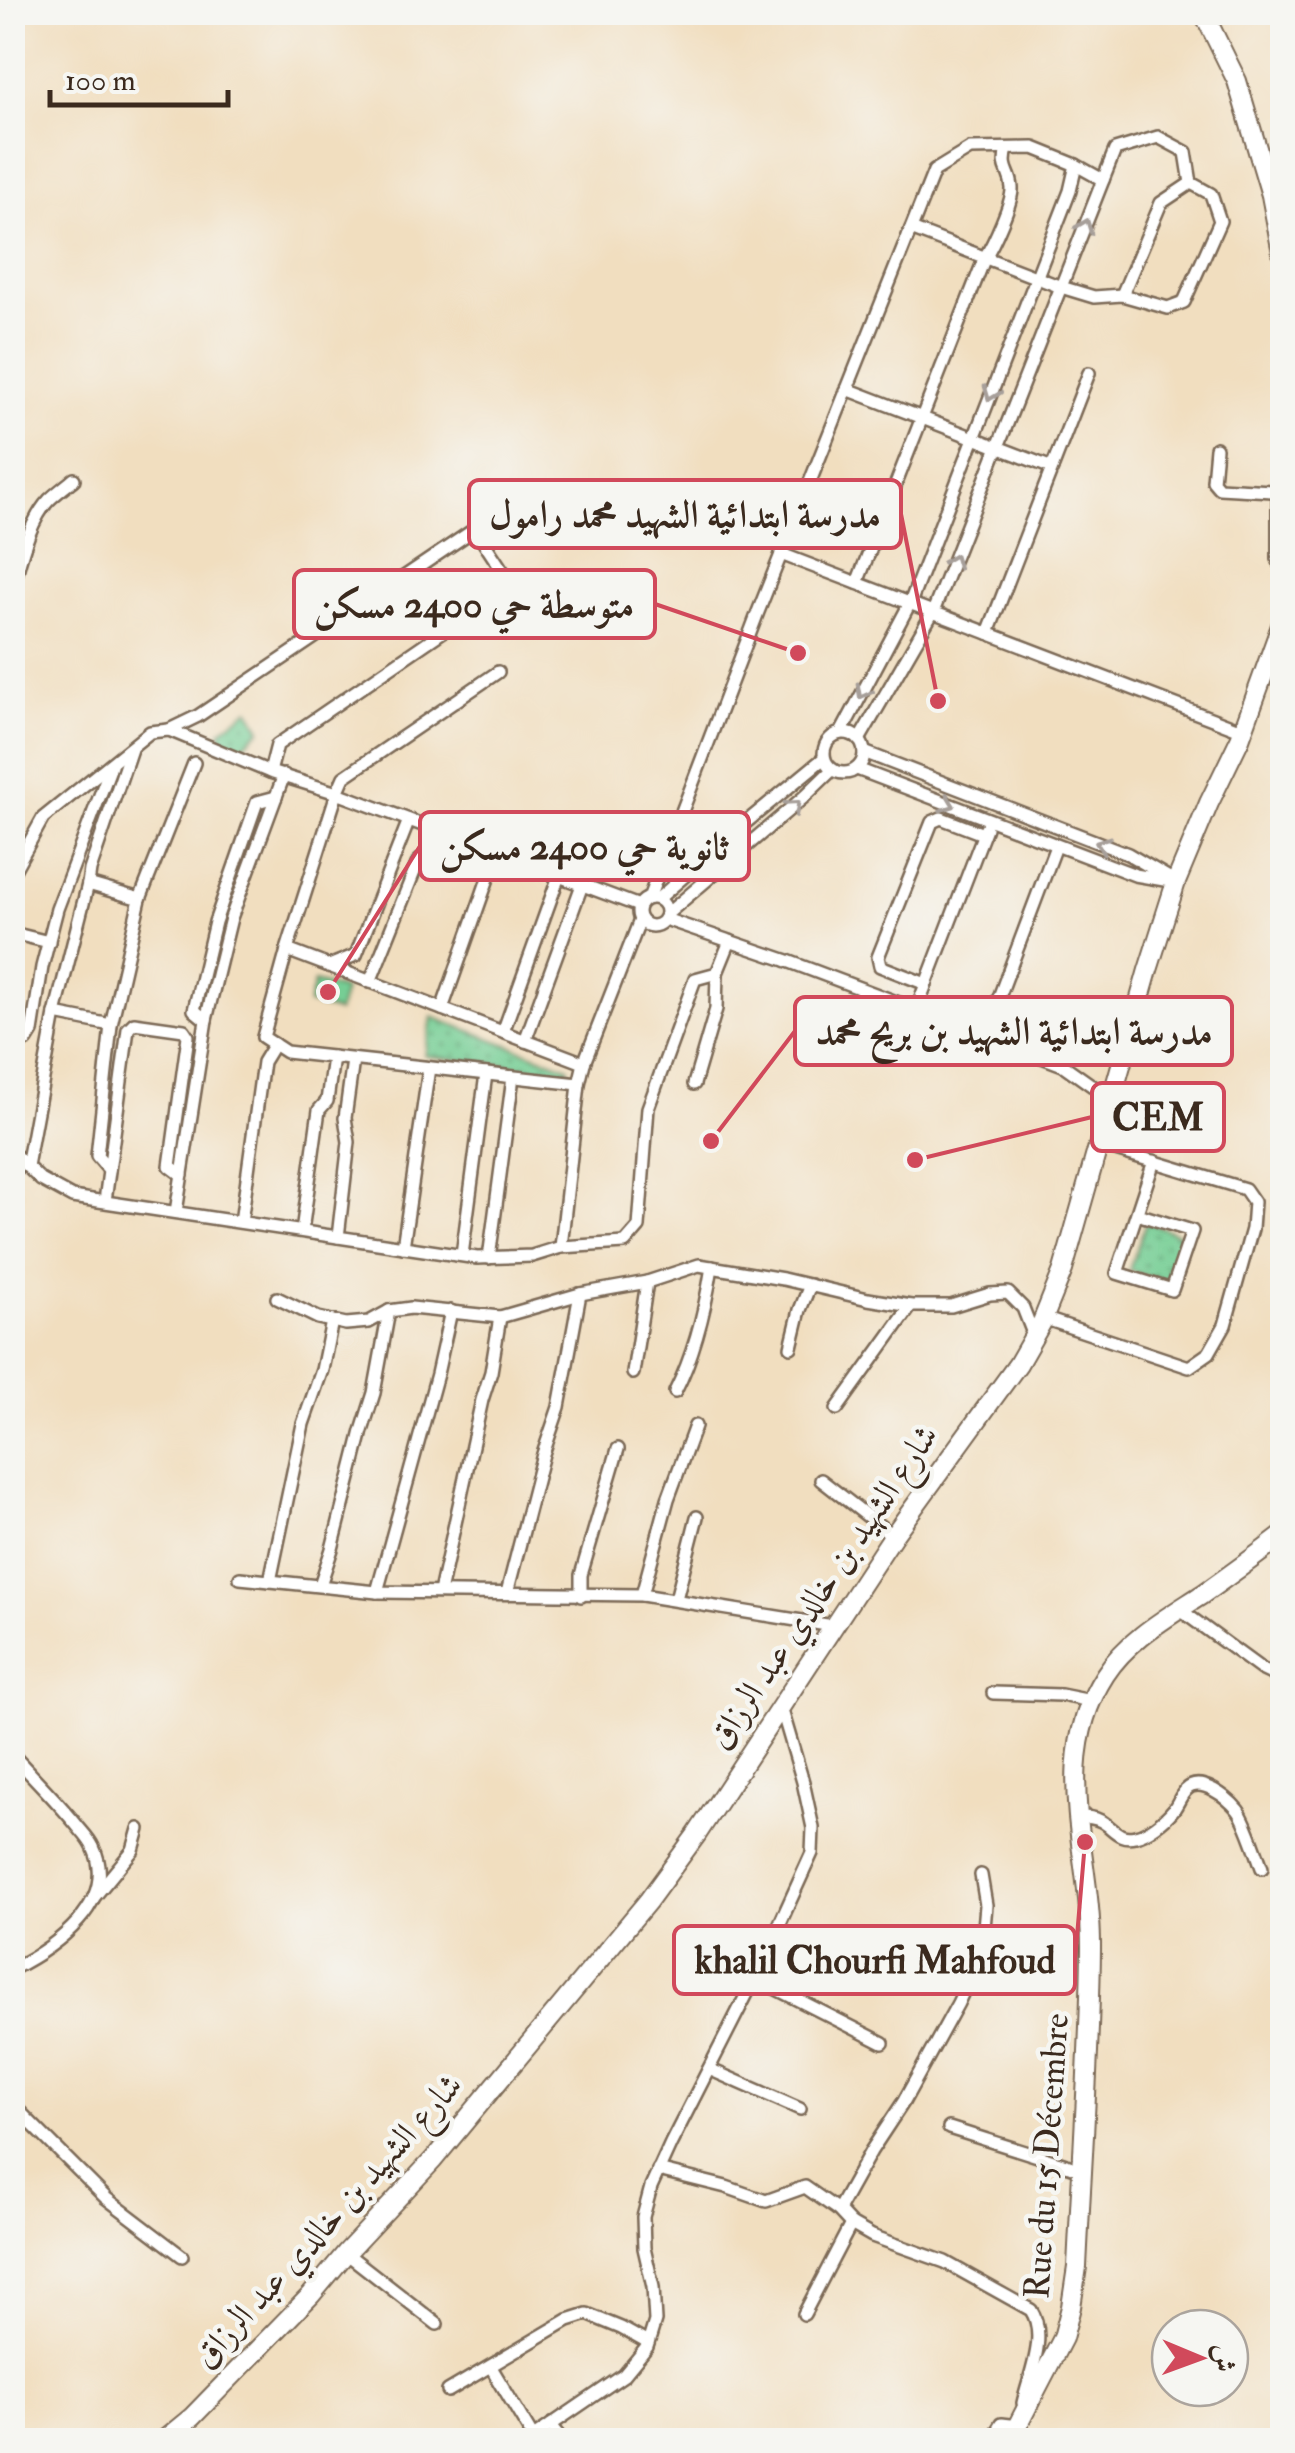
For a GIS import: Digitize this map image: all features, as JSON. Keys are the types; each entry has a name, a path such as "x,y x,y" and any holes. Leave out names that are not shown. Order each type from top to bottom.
{"main road":[{"path":"1202,12 1237,81 1271,196 1282,253"},
{"name":"شارع الشهيد بن خالدي عبد الرزاق","path":"164,2440 192,2417 299,2308 433,2160 648,1901 698,1834 894,1536 1018,1364 1044,1318 1063,1270 1176,882 1244,731 1282,622"},
{"name":"Rue du 15 Décembre","path":"1014,2433 1063,2338 1077,2267 1091,1944 1075,1768 1080,1734 1106,1673 1129,1645 1274,1546 1282,1536"}],"street":[{"path":"862,746 933,612 1115,150 1158,137 1186,152 1190,183"},
{"path":"561,1247 584,1063 934,171 970,150 1034,148 1103,180"},
{"path":"857,583 1013,189 1004,163 1007,149"},
{"path":"640,920 653,927 666,917 804,797 828,764 825,745 841,733 910,604 1070,190 1076,165"},
{"path":"910,229 1061,287 1094,297 1122,295 1168,308 1184,302 1220,221 1211,194 1190,183"},
{"path":"1122,295 1161,203 1190,183"},
{"path":"988,633 1089,373"},
{"path":"847,388 1052,468"},
{"path":"1216,448 1213,481 1219,488 1278,494 1278,558 1282,568"},
{"path":"12,592 22,553 38,518 47,502 74,479"},
{"path":"12,874 43,818 150,732 168,730 198,716 475,530 506,576 502,590 278,745 270,772"},
{"path":"781,554 1244,731"},
{"path":"498,672 344,777 336,792 263,1037 286,1052 579,1084"},
{"path":"168,730 270,772 336,792 582,885 665,905 666,917"},
{"path":"828,764 845,773 856,769 864,758 862,746 854,736 841,733"},
{"path":"862,746 1128,854 1176,882"},
{"path":"26,1166 55,1014 90,870 132,747"},
{"path":"12,1038 27,1040 32,1032 42,967 57,909 112,762"},
{"path":"109,1170 97,1156 111,1025 140,899 194,764"},
{"path":"649,901 744,824 828,764"},
{"path":"856,769 1136,875 1176,882"},
{"path":"176,1212 206,1020 194,1010 215,922 257,802 276,797 284,774"},
{"path":"926,984 880,966 878,957 932,822 941,818 983,834"},
{"path":"329,966 356,956 409,820"},
{"path":"916,1010 989,820"},
{"path":"370,982 418,862 428,852 436,830"},
{"path":"984,1037 1056,846"},
{"path":"442,1009 497,853"},
{"path":"502,1032 560,876"},
{"path":"88,884 140,899"},
{"path":"524,1040 582,885"},
{"path":"666,917 1063,1065 1113,1095"},
{"path":"12,934 49,942"},
{"path":"694,1084 716,1009 717,974 730,941"},
{"path":"287,950 584,1063"},
{"path":"12,1152 42,1180 72,1197 462,1256 532,1256 561,1247 625,1243 639,1226 648,1108 695,979 717,974"},
{"path":"55,1014 111,1025"},
{"path":"105,1202 128,1030 134,1023 184,1030 188,1036 170,1166 182,1175"},
{"path":"241,1222 263,1062 274,1044"},
{"path":"302,1231 320,1110 327,1101 334,1057"},
{"path":"338,1237 350,1142 344,1118 354,1060"},
{"path":"403,1247 429,1068"},
{"path":"462,1256 486,1074"},
{"path":"489,1258 513,1077"},
{"path":"327,1101 346,1104"},
{"path":"1044,1318 1189,1368 1209,1353 1225,1325 1252,1230 1254,1202 1245,1190 1099,1145"},
{"path":"1136,1214 1192,1231 1172,1290 1117,1273 1136,1214 1154,1160"},
{"path":"276,1298 318,1318 346,1324 369,1322 388,1311 412,1308 500,1317 580,1294 646,1282 699,1265 911,1306 951,1306 990,1294 1008,1293 1023,1308 1034,1336"},
{"path":"675,1392 705,1309 712,1267"},
{"path":"633,1374 646,1282"},
{"path":"790,1347 810,1285"},
{"path":"507,1593 559,1407 580,1294"},
{"path":"837,1409 911,1306"},
{"path":"320,1585 374,1392 388,1311"},
{"path":"377,1592 451,1311"},
{"path":"440,1592 500,1317"},
{"path":"270,1581 303,1424 322,1370 332,1321"},
{"path":"642,1596 668,1499 695,1426"},
{"path":"581,1596 582,1575 618,1449"},
{"path":"821,1480 894,1536"},
{"path":"676,1599 697,1517"},
{"path":"240,1578 377,1592 642,1596 833,1626"},
{"path":"1180,1610 1261,1669 1282,1679"},
{"path":"993,1693 1061,1695 1091,1701"},
{"path":"491,2366 531,2439 624,2375 648,2344 655,2321 643,2217 658,2170 755,1978 812,1853 813,1828 803,1782 780,1706"},
{"path":"12,1754 92,1844 98,1861 95,1896"},
{"path":"1078,1817 1102,1822 1121,1836 1134,1836 1173,1811 1188,1788 1204,1785 1239,1811 1262,1868"},
{"path":"12,1969 32,1959 80,1921 132,1850 139,1829"},
{"path":"838,2210 904,2101 982,1951 986,1905 982,1875"},
{"path":"755,1978 883,2043"},
{"path":"710,2069 800,2109"},
{"path":"12,2104 106,2198 182,2256"},
{"path":"949,2128 1082,2170"},
{"path":"658,2170 766,2201 805,2187 872,2236 944,2262 1032,2310 1039,2336 1014,2433 1001,2424 991,2440"},
{"path":"804,2314 851,2224"},
{"path":"346,2253 437,2324"},
{"path":"448,2391 568,2320 587,2314 648,2344"},
{"path":"551,2425 563,2440"}],"green space":[{"path":"249,709 261,729 240,748 221,738 221,730"},
{"path":"314,982 344,990 338,1012 308,1004"},
{"path":"432,1017 569,1069 566,1072 425,1056"},
{"path":"1146,1222 1182,1235 1166,1283 1129,1270"}],"place":[{"name":"متوسطة حي 2400 مسكن","path":"798,653"},
{"name":"مدرسة ابتدائية الشهيد محمد رامول","path":"938,701"},
{"name":"ثانوية حي 2400 مسكن","path":"328,992"},
{"name":"مدرسة ابتدائية الشهيد بن بريح محمد","path":"711,1141"},
{"name":"CEM","path":"915,1160"},
{"name":"khalil Chourfi Mahfoud","path":"1085,1842"}]}
